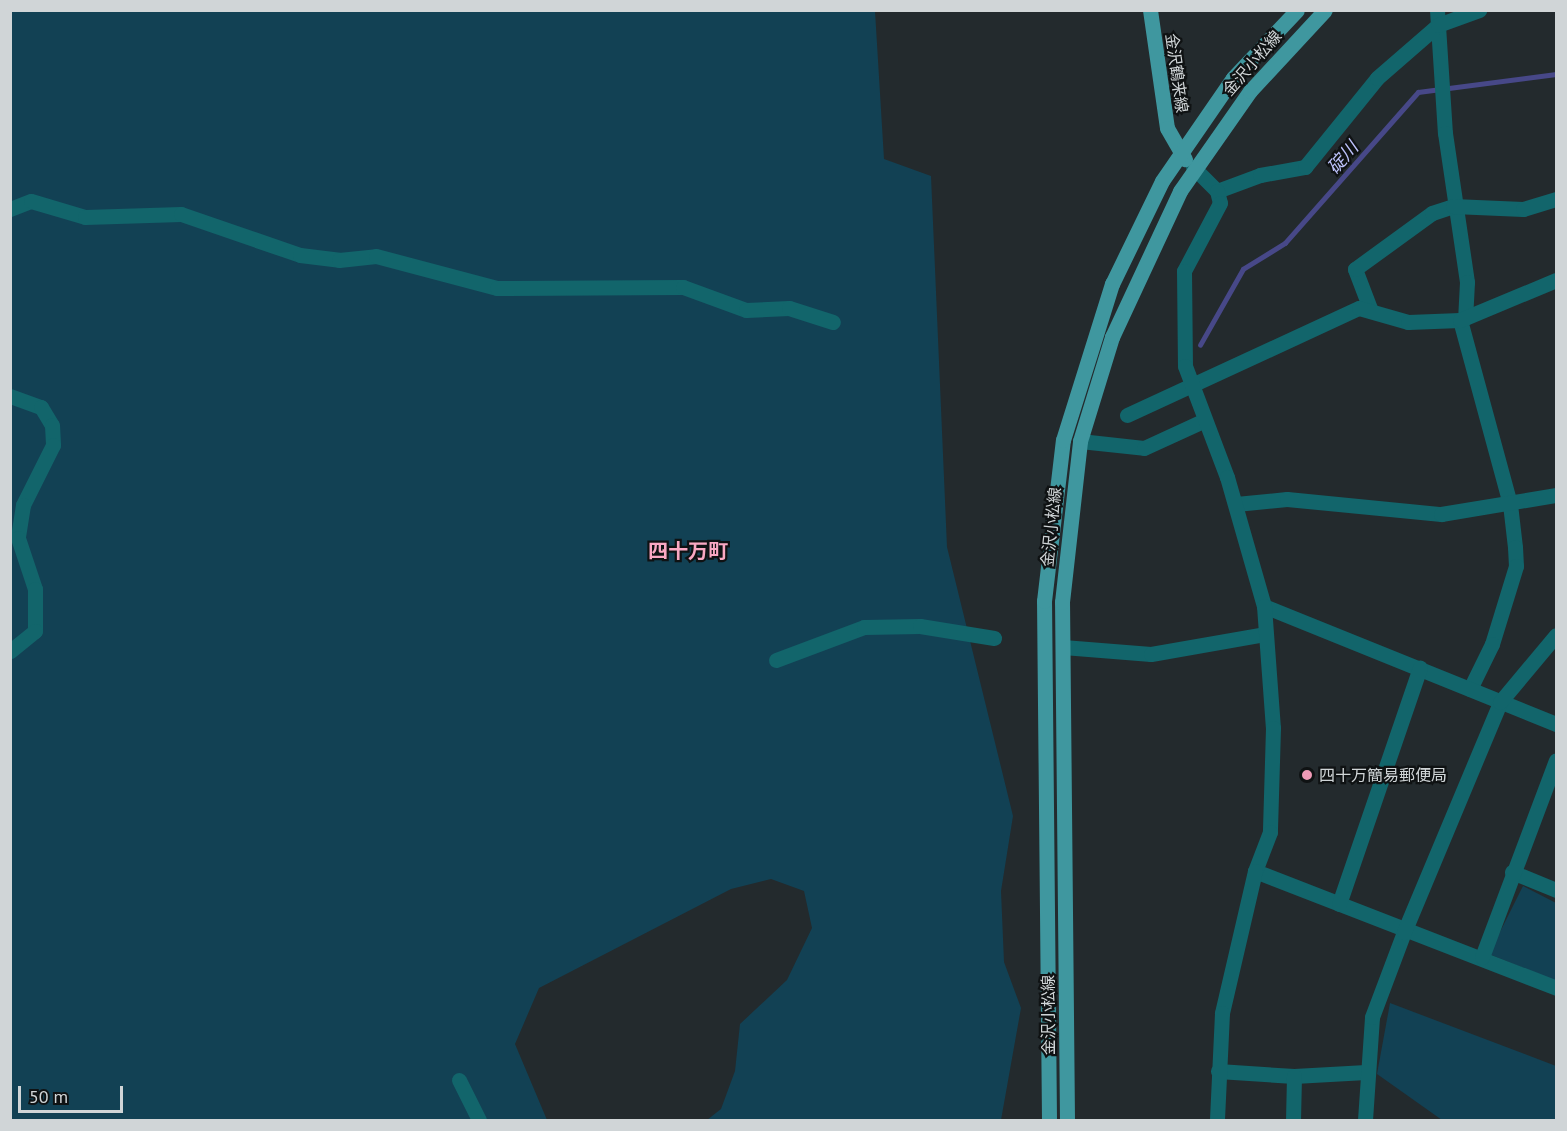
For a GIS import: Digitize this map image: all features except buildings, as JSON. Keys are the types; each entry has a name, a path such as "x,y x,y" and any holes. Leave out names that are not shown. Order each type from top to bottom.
{"main road":[{"name":"金沢鶴来線","path":"1150,10 1162,107 1179,152 1193,167"},
{"name":"金沢小松線","path":"1049,1120 1044,601 1053,495 1068,417 1095,331 1134,235 1179,152 1233,78 1297,10"},
{"name":"金沢小松線","path":"1067,1120 1063,647 1065,551 1080,441 1131,290 1193,167 1250,90 1325,10"}],"street":[{"path":"1217,191 1305,167 1377,78 1438,18 1479,10"},
{"path":"1438,18 1446,82 1453,206 1467,282 1463,319 1510,504 1516,566 1492,644 1470,689"},
{"path":"1193,167 1217,191 1219,209 1188,260 1182,284 1182,345 1189,387 1236,504 1264,606 1264,634 1272,728 1270,832 1255,871 1222,1013 1217,1120"},
{"path":"1371,311 1355,269 1432,213 1453,206 1523,209 1557,199"},
{"path":"10,209 31,201 85,217 181,214 300,255 339,260 376,256 497,288 683,286 746,310 789,308 833,322"},
{"path":"1127,415 1359,308 1408,322 1463,319 1557,279"},
{"path":"10,396 41,406 52,425 53,445 24,505 18,538 35,589 35,631 10,651"},
{"path":"1080,441 1144,448 1203,421"},
{"path":"1236,504 1287,499 1441,514 1557,495"},
{"path":"1264,606 1557,724"},
{"path":"776,660 864,627 920,626 994,638"},
{"path":"1063,647 1151,654 1264,634"},
{"path":"1365,1120 1366,1072 1372,1017 1404,932 1500,702 1557,634"},
{"path":"1340,904 1420,668"},
{"path":"1482,957 1512,872 1557,760"},
{"path":"1255,871 1404,932 1482,957 1557,988"},
{"path":"1512,872 1557,890"},
{"path":"1218,1071 1294,1076 1366,1072"},
{"path":"1293,1120 1294,1076"},
{"path":"459,1080 479,1120"}],"shaded area":[{"path":"10,11 875,11 884,159 931,176 947,547 1013,816 1001,891 1004,962 1021,1008 1001,1120 707,1120 721,1109 735,1071 740,1024 787,980 812,928 804,891 771,879 731,889 539,988 515,1044 547,1120 11,1120"},
{"path":"1523,886 1556,903 1556,981 1489,954"},
{"path":"1390,1003 1556,1066 1556,1120 1442,1120 1377,1074"}],"waterway":[{"name":"碇川","path":"1200,345 1243,269 1285,243 1418,92 1556,74"}],"place":[{"name":"四十万簡易郵便局","path":"1307,775"}],"district":[{"name":"四十万町","path":"688,551"}]}
